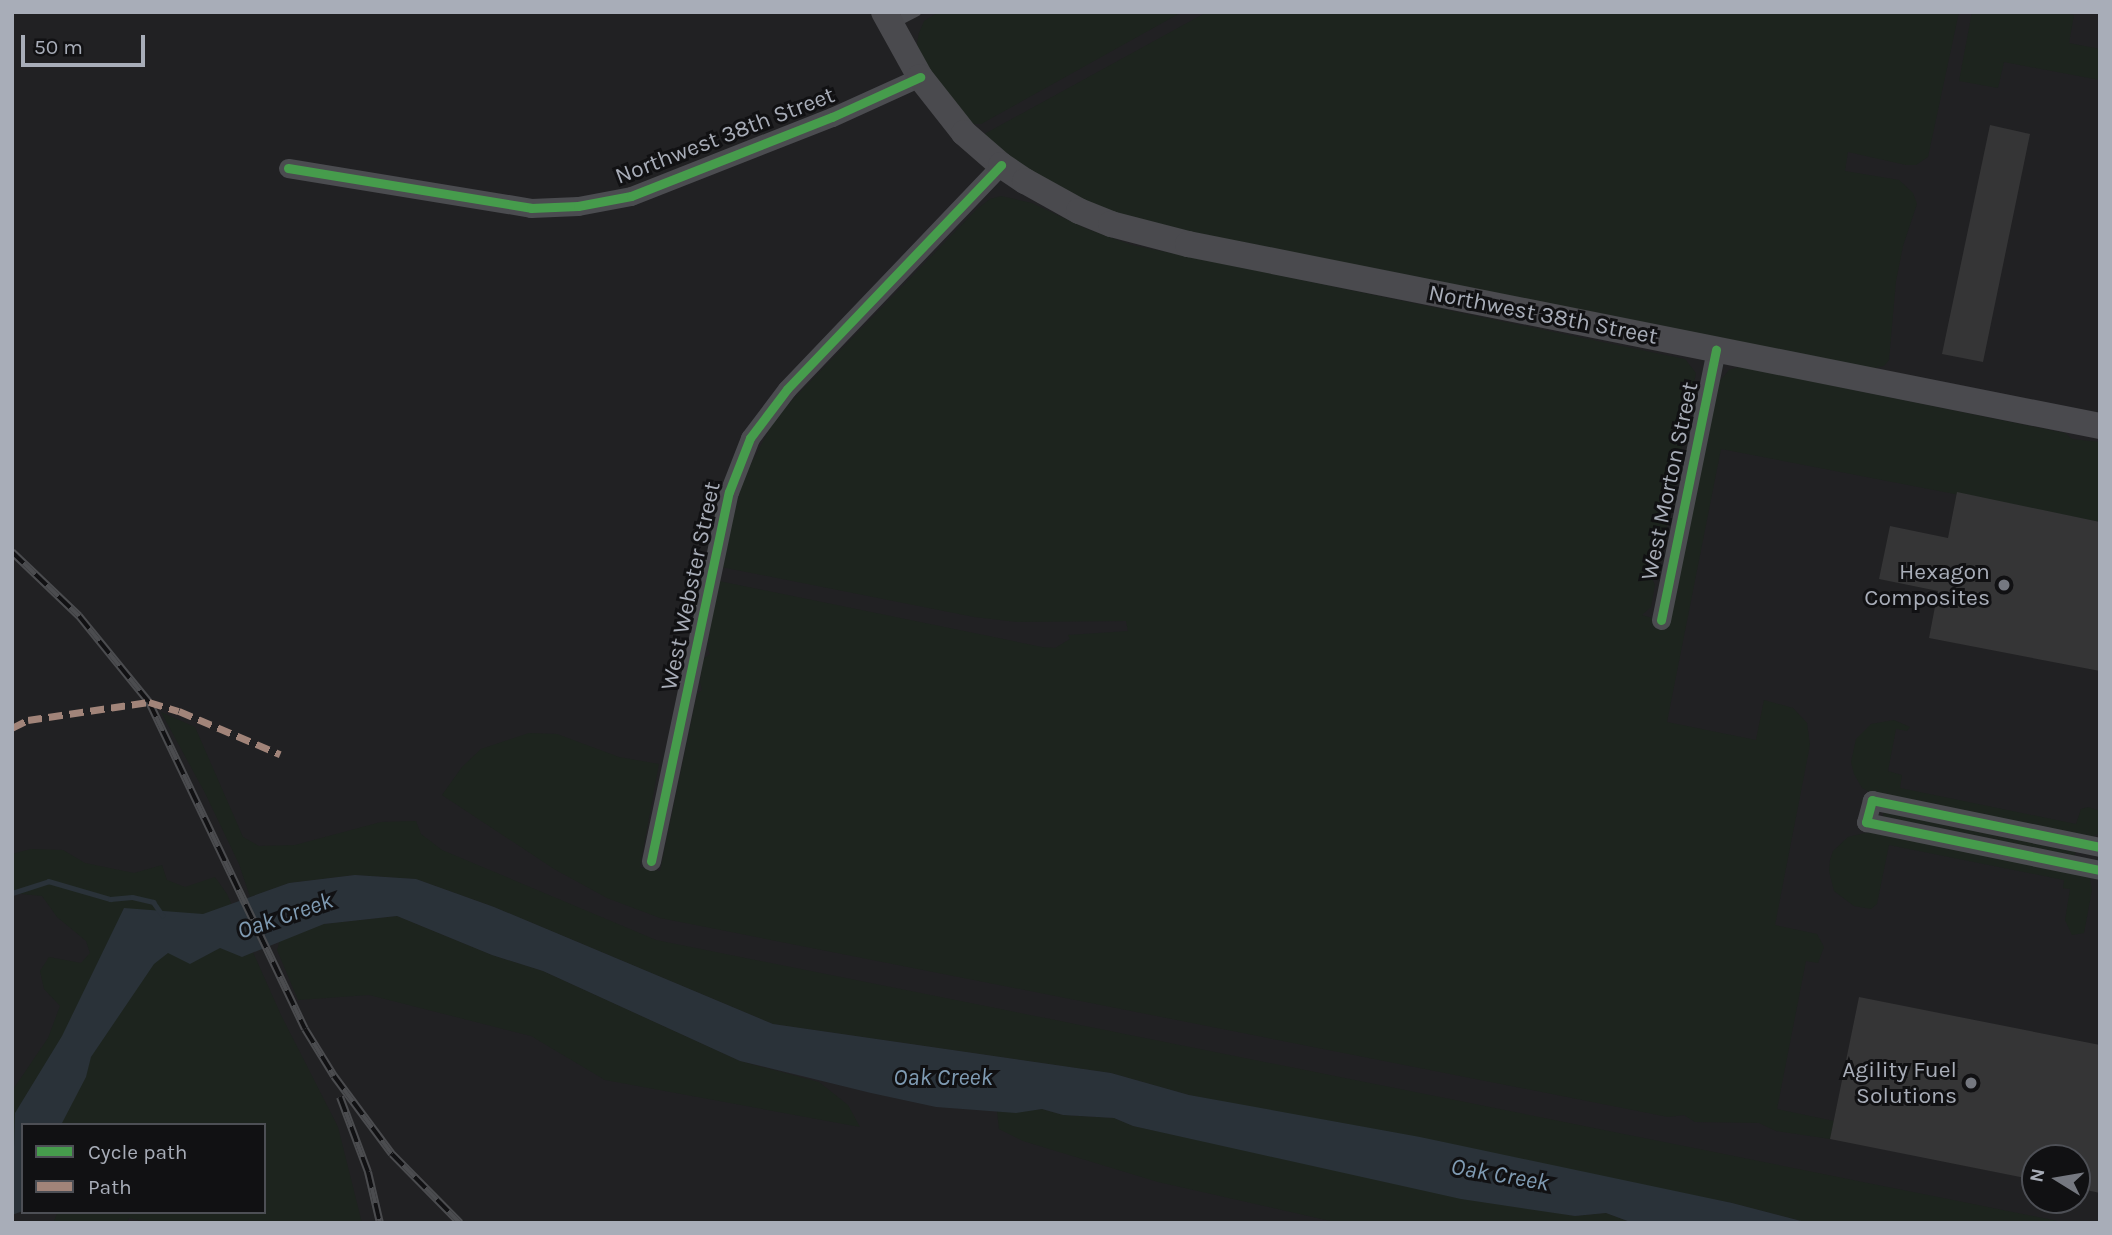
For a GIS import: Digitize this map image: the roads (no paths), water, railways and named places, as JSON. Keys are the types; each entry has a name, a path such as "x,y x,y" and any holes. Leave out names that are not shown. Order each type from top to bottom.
{"main road":[{"name":"Northwest 38th Street","path":"887,18 920,77 964,133 1001,165 1079,211 1149,236 2100,426"}],"street":[{"name":"Northwest 38th Street","path":"288,168 531,208 578,206 631,195 832,117 920,77"},
{"name":"West Webster Street","path":"651,861 726,505 750,438 788,389 1001,165"},
{"name":"West Morton Street","path":"1661,620 1716,350"},
{"path":"2100,847 1872,800 1866,822 2100,870"}],"lane":[{"path":"887,18 916,12"}],"water":[{"name":"Oak Creek","path":"355,875 416,879 494,907 773,1024 1111,1073 1189,1095 1420,1137 1732,1203 1809,1223 1633,1223 1606,1213 1575,1216 1461,1199 1133,1126 1114,1118 1063,1115 1042,1109 1016,1113 936,1107 871,1093 740,1061 543,971 492,955 397,916 324,924 242,957 220,948 190,964 168,953 154,964 91,1057 86,1077 62,1123 21,1123 21,1212 12,1215 15,1113 62,1036 124,908 203,914 289,883"}],"waterway":[{"path":"12,893 48,881 110,899 132,897 153,902 162,915"}],"railway":[{"path":"12,552 79,616 149,702 305,1029 334,1076 392,1154 460,1223"},
{"path":"340,1097 368,1172 380,1223"}],"place":[{"name":"Hexagon Composites","path":"2004,585"},
{"name":"Agility Fuel Solutions","path":"1971,1083"}]}
